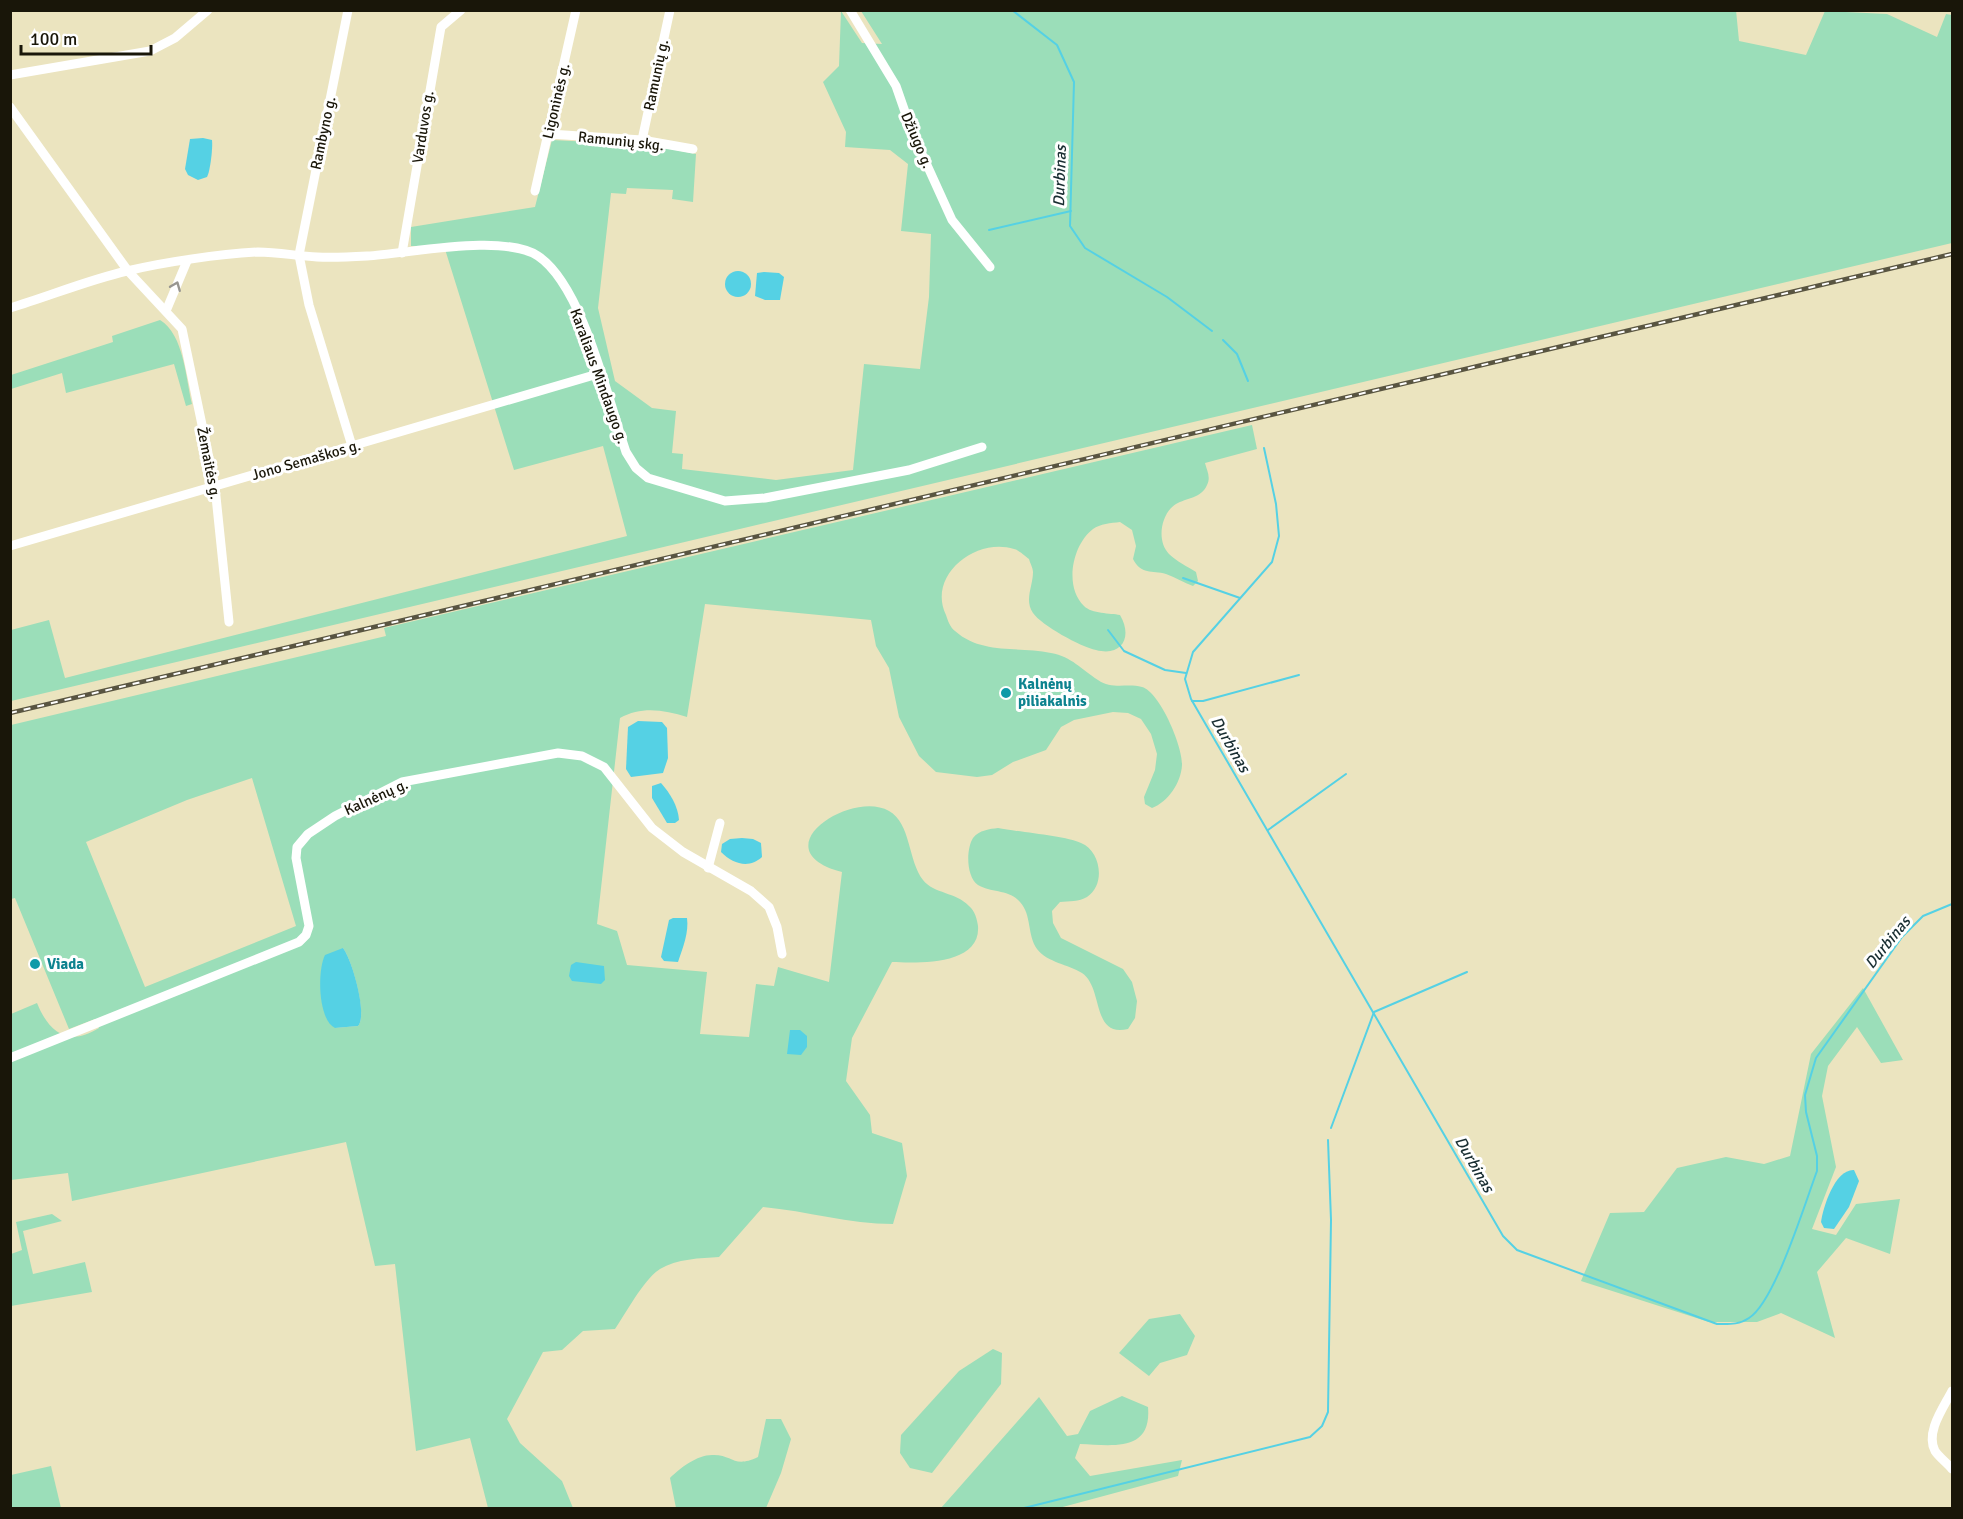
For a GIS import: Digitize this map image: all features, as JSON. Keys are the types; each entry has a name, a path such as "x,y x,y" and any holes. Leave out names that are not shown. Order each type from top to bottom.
{"street":[{"path":"10,75 150,51 175,38 208,10"},
{"name":"Rambyno g.","path":"299,255 348,10"},
{"name":"Varduvos g.","path":"402,253 441,27 461,10"},
{"name":"Ligoninės g.","path":"535,191 576,10"},
{"name":"Ramunių g.","path":"642,140 670,10"},
{"name":"Džiugo g.","path":"850,10 896,87 912,132 952,220 990,267"},
{"name":"Žemaitės g.","path":"10,107 128,271 182,329 215,487 229,622"},
{"name":"Ramunių skg.","path":"549,134 642,140 693,149"},
{"name":"Karaliaus Mindaugo g.","path":"10,308 128,271 258,252 318,258 480,246 521,249 538,256 554,270 563,284 578,314 601,373 627,452 636,468 659,483 709,498 743,501 909,470 982,447"},
{"path":"299,255 309,305 352,446"},
{"path":"166,311 187,261"},
{"name":"Jono Semaškos g.","path":"10,546 601,373"},
{"name":"Kalnėnų g.","path":"10,1058 298,942 306,935 309,926 296,858 297,847 308,834 334,816 402,782 540,755 558,753 582,756 604,767 652,828 708,868 751,891 769,907 777,927 782,954"},
{"path":"708,868 720,823"},
{"path":"1953,1391 1934,1428 1933,1439 1935,1450 1953,1469"}],"green space":[{"path":"1736,10 1739,41 1806,55 1825,11 1887,14 1937,37 1946,14 1952,15 1952,243 11,701 11,630 49,620 65,678 627,536 603,446 514,470 444,246 411,246 411,227 535,207 552,140 650,145 696,154 693,202 672,199 673,190 627,188 626,194 611,193 598,308 615,381 652,408 676,411 672,453 683,454 682,469 776,480 853,470 864,364 920,369 929,297 931,234 901,231 908,164 890,150 845,147 846,132 823,82 839,66 841,11 862,43 882,44 861,11"},
{"path":"160,320 168,327 179,346 192,404 186,406 174,364 66,393 62,373 11,389 11,375 113,342 112,336"},
{"path":"1252,425 1257,449 1205,463 1209,479 1205,489 1198,495 1176,504 1164,520 1162,542 1169,554 1196,572 1198,581 1193,586 1166,574 1140,568 1133,559 1136,546 1132,530 1120,522 1096,527 1080,545 1073,566 1074,588 1078,598 1087,609 1120,615 1124,623 1125,638 1123,643 1113,651 1096,650 1081,645 1037,618 1029,603 1033,577 1032,567 1029,559 1016,550 999,547 970,554 949,574 943,587 942,600 948,622 966,639 989,647 1058,655 1071,660 1103,683 1114,686 1142,687 1149,691 1163,709 1175,734 1182,765 1173,791 1152,808 1145,804 1144,797 1155,770 1157,754 1151,734 1141,719 1128,713 1113,712 1074,720 1061,727 1046,750 1013,762 992,775 977,777 936,772 919,756 899,717 889,668 876,646 871,620 705,604 687,717 653,710 628,714 620,718 597,924 617,931 627,965 707,972 700,1034 749,1037 756,984 774,986 778,967 829,982 842,872 819,862 809,850 810,837 820,825 854,808 873,806 889,811 896,817 905,833 914,863 923,880 933,888 964,901 974,913 978,926 976,939 969,949 958,955 931,962 892,962 852,1038 846,1081 870,1115 872,1133 902,1143 907,1176 893,1224 860,1222 763,1207 719,1257 681,1261 660,1269 642,1288 615,1329 583,1331 562,1350 543,1352 507,1419 520,1443 562,1481 573,1508 488,1508 470,1438 416,1451 395,1264 375,1266 346,1142 72,1201 68,1173 11,1180 11,1014 37,1003 48,1022 61,1034 78,1036 99,1028 95,1019 69,1029 15,898 11,899 11,725 386,636 384,628","holes":["252,778 296,926 145,987 86,842 187,800","343,948 351,963 358,987 361,1020 358,1026 335,1028"]},
{"path":"998,828 1074,841 1088,847 1093,853 1099,868 1099,877 1093,892 1081,900 1060,902 1052,911 1053,923 1061,938 1123,969 1132,982 1137,1001 1135,1018 1128,1029 1116,1030 1108,1026 1099,1010 1089,980 1082,973 1052,960 1037,949 1024,907 1016,898 978,885 974,881 968,863 973,838 985,830"},
{"path":"1863,988 1903,1060 1881,1063 1857,1027 1828,1066 1822,1096 1836,1167 1812,1229 1836,1235 1856,1204 1900,1199 1890,1254 1846,1238 1817,1272 1835,1338 1781,1313 1757,1322 1709,1322 1581,1281 1610,1213 1644,1212 1677,1168 1726,1157 1764,1164 1790,1156 1811,1054"},
{"path":"52,1214 62,1221 23,1231 33,1274 85,1262 92,1292 11,1306 11,1254 22,1250 16,1222"},
{"path":"1180,1314 1195,1336 1187,1355 1160,1363 1149,1376 1119,1353 1149,1319"},
{"path":"993,1349 1002,1353 1001,1384 932,1473 910,1468 900,1453 901,1435 959,1371"},
{"path":"1122,1396 1148,1407 1147,1422 1143,1432 1136,1439 1127,1443 1080,1444 1075,1458 1090,1476 1182,1460 1178,1476 1059,1508 941,1508 1039,1397 1067,1436 1078,1434 1090,1411"},
{"path":"766,1419 781,1419 791,1439 781,1473 766,1508 676,1508 670,1478 701,1457 719,1455 743,1462 758,1457"},
{"path":"51,1466 61,1508 11,1508 11,1475"}],"water":[{"path":"190,139 212,140 211,160 207,177 198,180 188,175 185,169"},
{"path":"738,271 747,275 751,284 747,293 738,297 729,293 725,284 729,275"},
{"path":"757,273 779,273 784,277 780,300 765,300 755,296"},
{"path":"638,721 662,722 667,728 668,758 663,773 631,777 626,769 628,727"},
{"path":"661,783 677,810 679,820 675,823 667,823 652,798 652,786"},
{"path":"730,839 753,839 761,843 762,857 752,863 741,864 721,852 722,844"},
{"path":"687,918 684,945 678,962 664,961 661,957 669,920"},
{"path":"343,948 351,963 358,987 361,1020 358,1026 335,1028 329,1023 322,1006 320,983 322,962 325,955"},
{"path":"576,962 604,966 605,980 601,984 572,981 569,976 571,965"},
{"path":"790,1030 800,1030 807,1036 807,1047 801,1055 787,1054"},
{"path":"1854,1170 1859,1181 1849,1207 1834,1229 1824,1228 1821,1222 1822,1215 1831,1190 1841,1176 1847,1171"}],"waterway":[{"name":"Durbinas","path":"1012,10 1057,45 1074,82 1070,226 1085,248 1167,297 1212,331"},
{"path":"989,230 1071,211"},
{"name":"Durbinas","path":"1223,340 1237,354 1248,381"},
{"name":"Durbinas","path":"1264,448 1276,504 1279,536 1272,562 1193,652 1185,679 1191,699 1503,1236 1517,1250 1717,1324 1738,1323 1749,1318 1759,1308 1779,1273 1817,1171 1817,1156 1806,1112 1805,1095 1816,1058 1902,937 1923,916 1952,904"},
{"path":"1183,578 1240,598"},
{"path":"1108,630 1124,651 1165,670 1186,673"},
{"path":"1192,701 1203,701 1299,675"},
{"path":"1268,830 1346,774"},
{"path":"1331,1128 1374,1012 1467,972"},
{"path":"1024,1508 1310,1437 1322,1426 1328,1412 1331,1220 1328,1140"}],"railway":[{"path":"10,713 1952,254"}],"place":[{"name":"Kalnėnų piliakalnis","path":"1006,693"},
{"name":"Viada","path":"35,964"}]}
